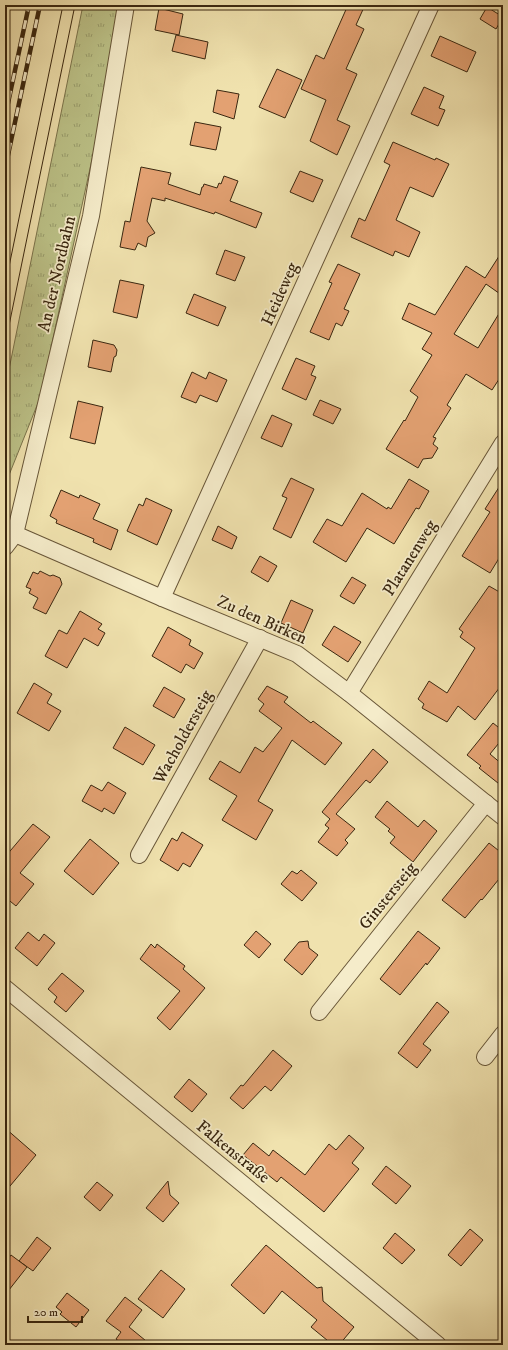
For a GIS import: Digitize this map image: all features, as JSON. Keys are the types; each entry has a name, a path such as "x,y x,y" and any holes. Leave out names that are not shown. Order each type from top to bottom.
{"street":[{"name":"An der Nordbahn","path":"5,547 15,534 91,216 126,5"},
{"name":"Heideweg","path":"162,598 431,5"},
{"name":"Platanenweg","path":"349,693 503,443"},
{"name":"Zu den Birken","path":"15,534 162,598 297,654 349,693 503,817"},
{"name":"Wacholdersteig","path":"139,855 260,638"},
{"name":"Ginstersteig","path":"319,1012 486,803"},
{"name":"Falkenstraße","path":"5,988 438,1345"},
{"path":"485,1057 503,1034"}],"green space":[{"path":"83,5 128,5 101,118 40,398 5,485 5,389"}],"building":[{"path":"348,5 365,5 356,25 364,29 346,69 357,74 337,120 350,126 337,155 310,141 326,100 301,89 316,55 324,59"},
{"path":"487,7 503,17 496,29 480,19"},
{"path":"159,8 183,14 179,35 155,30"},
{"path":"176,35 208,42 205,59 172,51"},
{"path":"440,36 476,52 467,72 431,56"},
{"path":"277,69 302,80 285,118 259,107"},
{"path":"424,87 444,96 439,108 445,110 438,126 411,114"},
{"path":"217,90 239,94 234,119 213,112"},
{"path":"195,122 221,127 216,150 190,145"},
{"path":"393,142 435,160 436,158 449,164 433,197 410,187 396,220 420,232 409,257 395,251 393,256 351,237 359,218 365,221 390,165 384,162"},
{"path":"141,167 171,173 168,184 200,195 204,184 217,188 219,183 221,184 224,176 238,181 230,201 262,213 256,228 215,212 214,214 165,198 165,201 152,198 147,221 155,233 148,237 146,247 138,243 135,250 120,247 125,221 130,222"},
{"path":"300,171 323,180 313,202 290,192"},
{"path":"225,250 245,257 235,281 216,274"},
{"path":"503,250 503,296 486,284 454,334 478,348 503,307 503,373 492,390 466,374 447,405 451,408 433,437 436,438 433,444 438,448 432,458 423,459 418,468 386,449 404,420 405,421 418,397 410,391 432,355 422,349 432,333 402,319 409,303 435,315 466,266 485,278"},
{"path":"338,264 360,274 344,309 349,311 342,326 336,323 329,340 310,332 332,283 329,282"},
{"path":"120,280 144,285 137,318 113,312"},
{"path":"194,294 226,307 218,326 186,313"},
{"path":"93,340 114,345 117,350 111,372 88,367"},
{"path":"296,358 315,366 311,375 316,377 306,400 282,389"},
{"path":"192,372 206,379 209,372 227,380 217,402 200,395 196,403 181,397"},
{"path":"320,400 341,409 333,424 313,415"},
{"path":"78,401 103,407 95,444 70,438"},
{"path":"272,415 292,424 282,447 261,438"},
{"path":"291,478 314,489 291,538 273,529 287,498 282,496"},
{"path":"409,479 429,491 419,509 416,508 394,544 367,528 346,562 313,542 327,519 342,526 362,493 387,509 388,507 391,509"},
{"path":"503,481 503,547 500,552 501,555 490,573 462,556 490,512 485,509"},
{"path":"61,490 79,498 80,495 100,504 93,519 118,530 111,550 93,542 94,539 56,523 57,520 50,516"},
{"path":"146,498 172,510 157,545 127,531 139,504 143,506"},
{"path":"218,526 237,537 232,549 212,540"},
{"path":"260,556 277,566 268,582 251,572"},
{"path":"40,571 50,576 53,575 60,578 62,584 46,614 33,608 38,598 29,593 31,589 26,587 33,572 38,574"},
{"path":"352,577 366,585 354,604 340,596"},
{"path":"489,586 503,594 503,683 475,720 458,706 447,722 422,708 424,704 418,699 429,681 447,693 475,648 460,637 463,632 459,629"},
{"path":"291,600 313,610 303,633 281,623"},
{"path":"80,611 102,624 98,629 105,633 98,646 84,638 67,668 45,656 59,630 67,634"},
{"path":"334,626 361,642 348,662 322,645"},
{"path":"168,627 191,640 189,645 203,653 194,669 186,664 181,673 152,656"},
{"path":"34,683 52,694 47,703 61,711 49,731 17,713"},
{"path":"267,686 288,697 284,702 311,723 313,721 342,743 325,765 292,740 258,801 273,810 256,840 222,820 237,796 209,779 220,761 240,773 255,747 263,752 282,728 259,711 264,704 258,699"},
{"path":"164,687 185,699 174,718 153,706"},
{"path":"493,723 503,731 503,738 490,754 503,765 503,787 479,768 481,766 467,755"},
{"path":"125,727 155,745 143,765 113,748"},
{"path":"373,749 388,762 370,783 366,780 336,814 355,829 345,840 348,843 337,856 318,842 329,828 325,825 330,819 322,812"},
{"path":"108,782 126,793 114,814 104,808 102,812 82,801 91,785 102,791"},
{"path":"387,801 418,827 424,820 437,831 413,862 390,843 395,837 388,831 390,829 375,817"},
{"path":"33,824 50,837 20,873 34,884 16,906 5,897 5,857"},
{"path":"182,832 203,845 190,867 183,863 178,871 160,860 172,838 177,841"},
{"path":"90,839 119,863 93,895 64,871"},
{"path":"489,843 503,854 503,874 465,918 442,900"},
{"path":"301,870 317,883 302,901 281,884 292,871 297,874"},
{"path":"256,931 271,944 259,958 244,945"},
{"path":"418,931 440,948 400,995 380,979"},
{"path":"28,932 39,941 44,934 55,943 37,966 15,948"},
{"path":"308,941 309,948 318,955 302,975 284,960 299,942"},
{"path":"151,944 155,948 157,944 185,966 183,969 205,988 170,1030 157,1018 180,991 140,959"},
{"path":"62,973 84,991 66,1012 54,1002 57,997 48,989"},
{"path":"437,1002 449,1012 423,1044 431,1050 417,1068 398,1053"},
{"path":"273,1050 292,1066 271,1091 265,1086 243,1109 230,1098 241,1085 243,1086"},
{"path":"189,1079 207,1094 192,1112 174,1097"},
{"path":"5,1128 36,1155 5,1192"},
{"path":"349,1135 364,1148 352,1163 359,1169 324,1212 281,1177 277,1182 243,1155 253,1143 269,1156 273,1150 305,1175 329,1144 336,1150"},
{"path":"386,1166 411,1186 396,1204 372,1184"},
{"path":"168,1181 170,1195 179,1203 163,1222 146,1208"},
{"path":"97,1182 113,1195 100,1211 84,1197"},
{"path":"470,1229 483,1240 461,1266 448,1255"},
{"path":"395,1233 415,1250 402,1264 383,1248"},
{"path":"37,1237 51,1248 33,1271 19,1261"},
{"path":"266,1245 317,1288 322,1287 323,1301 354,1327 339,1345 333,1345 311,1327 317,1320 282,1291 264,1314 231,1285"},
{"path":"11,1255 27,1267 5,1295 5,1263"},
{"path":"161,1270 185,1289 163,1318 138,1299"},
{"path":"67,1293 89,1310 76,1327 60,1314 62,1312 56,1307"},
{"path":"125,1297 142,1310 129,1327 151,1345 124,1345 116,1339 121,1332 106,1321"}],"tram line":[{"path":"5,286 63,5"},
{"path":"5,345 75,5"}],"railway":[{"path":"5,117 29,5"},
{"path":"5,169 40,5"}]}
